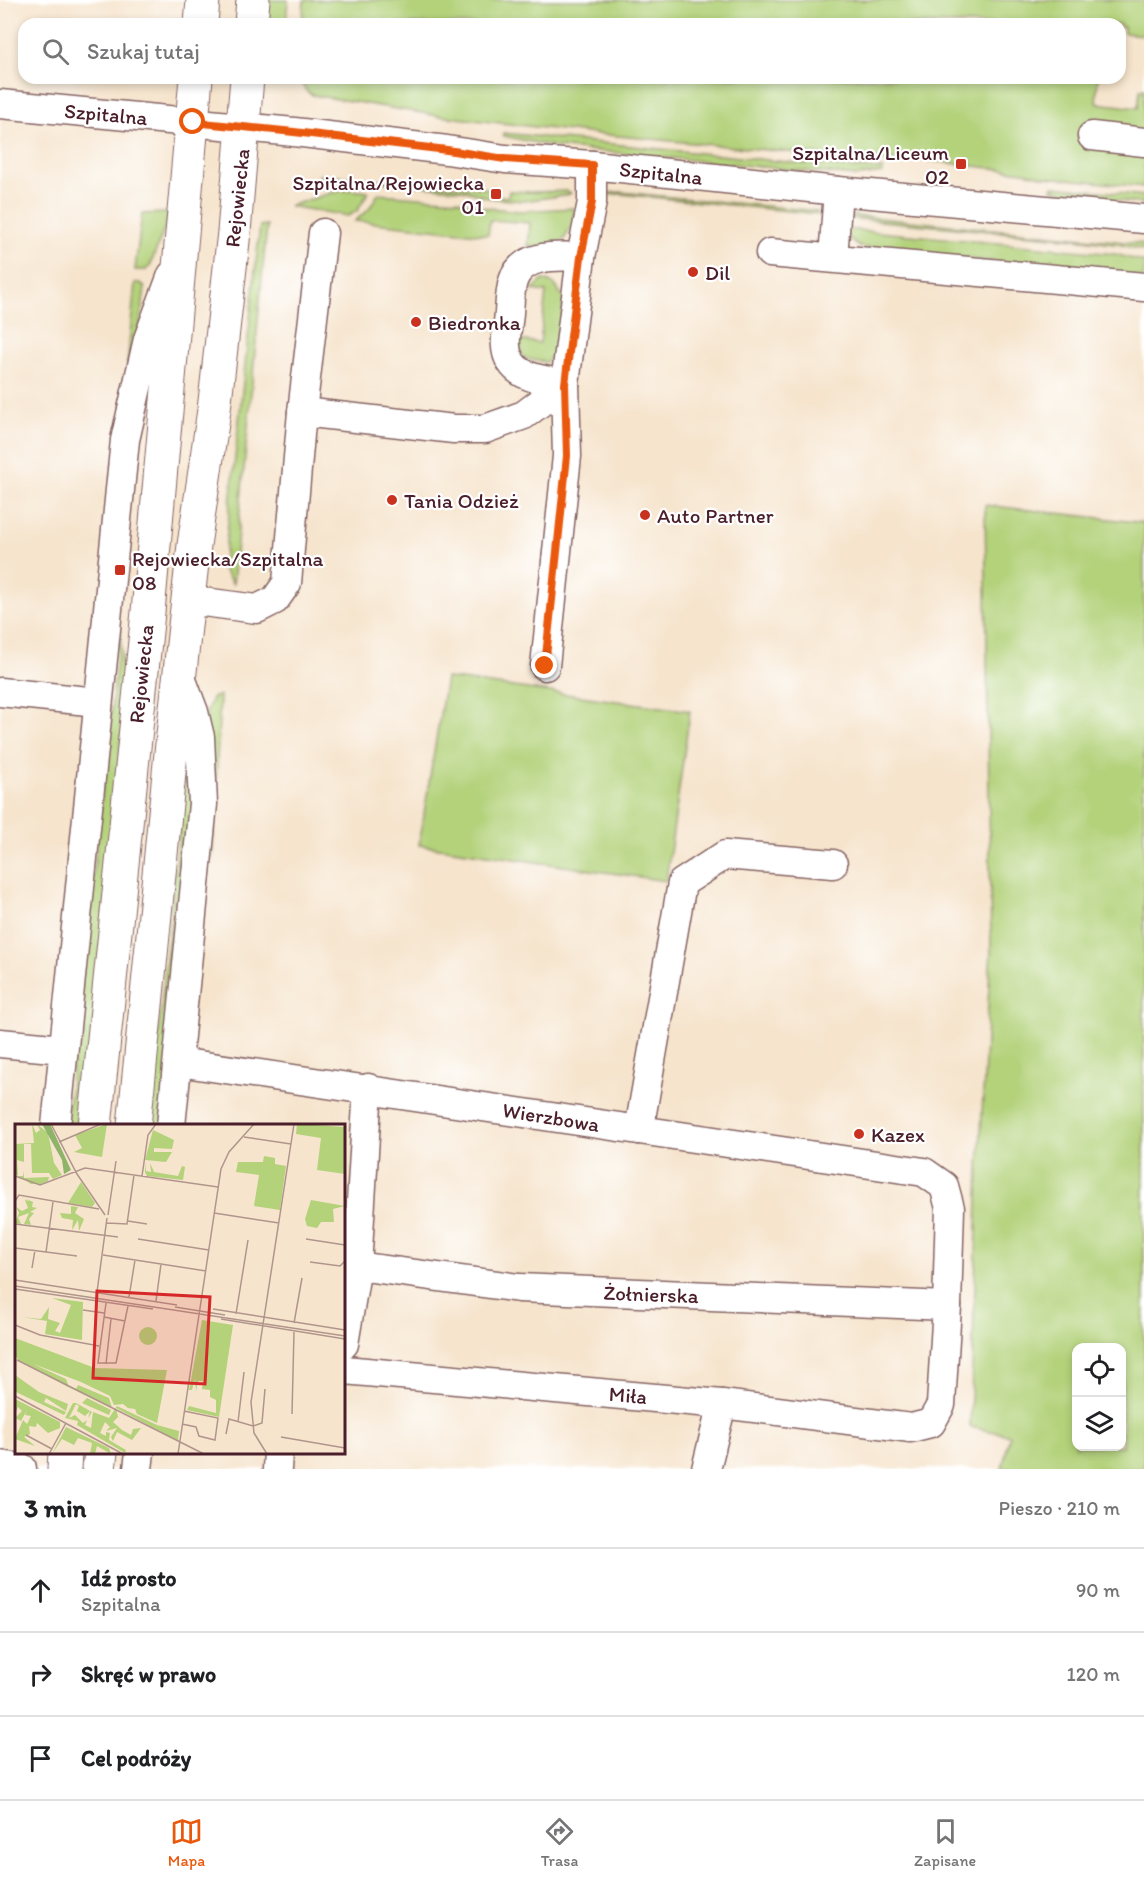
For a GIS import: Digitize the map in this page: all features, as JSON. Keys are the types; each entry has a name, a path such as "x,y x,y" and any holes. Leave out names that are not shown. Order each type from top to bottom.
{"highway":[{"path":"202,18 203,0"},
{"path":"252,18 253,0"},
{"name":"Rejowiecka","path":"95,1124 148,612 196,84"},
{"name":"Rejowiecka","path":"134,1124 188,600 218,375 247,84"},
{"path":"64,1469 65,1454"},
{"path":"99,1469 101,1454"}],"street":[{"name":"Szpitalna","path":"0,104 244,126 505,159 592,165 838,191 1144,219"},
{"path":"1092,136 1144,142"},
{"path":"545,666 567,456 565,384 581,257 592,202 592,165"},
{"path":"833,258 838,191"},
{"path":"188,600 257,609 275,600 287,583 302,412 323,233"},
{"path":"56,1124 125,440 148,339 180,253"},
{"path":"770,253 1144,287"},
{"path":"565,384 527,375 511,363 505,348 513,280 522,268 536,259 555,255 581,257"},
{"path":"302,412 454,429 485,429 524,415 565,384"},
{"name":"Rejowiecka","path":"171,1124 203,804 200,737 194,712 180,675"},
{"path":"0,692 98,702"},
{"path":"639,1130 682,883 725,855 833,864"},
{"path":"0,1043 63,1049"},
{"name":"Wierzbowa","path":"178,1062 924,1172 944,1186 950,1208 947,1306"},
{"path":"345,1338 357,1266 368,1089"},
{"name":"Żołnierska","path":"357,1266 519,1288 947,1306"},
{"name":"Miła","path":"345,1370 722,1404 911,1428 931,1423 941,1405 947,1306"},
{"path":"706,1469 722,1404"},
{"path":"138,1469 140,1454"},
{"path":"277,1469 278,1454"}],"green space":[{"path":"270,0 288,0 286,18 266,18"},
{"path":"304,0 1144,0 1144,35 1126,33 1126,18 302,18"},
{"path":"303,84 1098,84 1096,103 1138,108 1140,89 1144,89 1144,134 1080,127 1087,139 1144,155 1144,187 1046,177 1024,172 924,160 885,161 597,134 440,116 313,95 304,88"},
{"path":"503,133 846,168 883,169 883,173 857,176 556,147 503,136"},
{"path":"320,175 491,189 491,195 508,197 509,191 567,191 571,193 523,201 490,198 463,190 353,179 311,186"},
{"path":"1053,186 1144,196 1144,204 1079,196 1052,189"},
{"path":"349,190 369,192 357,211 348,216 289,206 331,193"},
{"path":"620,192 817,211 818,214 620,194 609,195 608,193"},
{"path":"378,194 458,200 480,207 519,211 574,208 573,222 564,240 543,248 528,246 530,223 490,220 488,235 355,221 369,209"},
{"path":"168,213 168,219 150,266 146,270 135,270 142,214"},
{"path":"849,215 1144,244 1144,250 1076,239 849,218"},
{"path":"267,225 233,584 223,569 260,226"},
{"path":"845,229 1115,254 1144,262 1144,278 860,247 851,240"},
{"path":"543,280 554,284 564,298 558,350 546,362 522,356 518,340 540,343 546,292 532,290"},
{"path":"135,283 141,283 145,288 139,333 127,365"},
{"path":"985,505 1144,523 1144,1469 1002,1469 1010,1435 970,1427 979,1169 991,949"},
{"path":"120,630 125,697 84,1124 66,1124"},
{"path":"446,678 690,711 666,881 419,845"},
{"path":"220,695 213,852 207,865 206,713 212,698"},
{"path":"187,754 194,812 163,1124 149,1124"}],"place":[{"name":"Szpitalna/Liceum 02","path":"961,164"},
{"name":"Szpitalna/Rejowiecka 01","path":"496,194"},
{"name":"Dil","path":"693,272"},
{"name":"Biedronka","path":"416,322"},
{"name":"Tania Odzież","path":"392,500"},
{"name":"Auto Partner","path":"645,515"},
{"name":"Rejowiecka/Szpitalna 08","path":"120,570"},
{"name":"Kazex","path":"859,1134"}],"route":[{"path":"193,122 447,150 505,159 592,165 592,202 581,257 565,384 567,456 545,666"}]}
